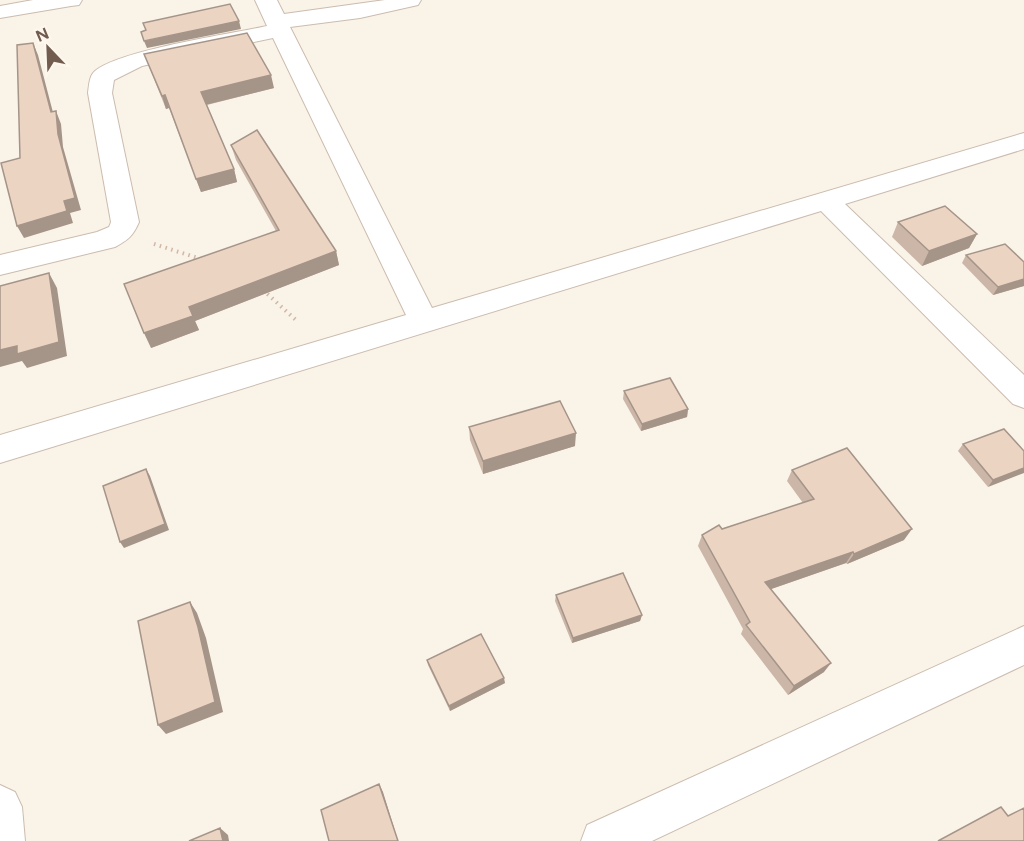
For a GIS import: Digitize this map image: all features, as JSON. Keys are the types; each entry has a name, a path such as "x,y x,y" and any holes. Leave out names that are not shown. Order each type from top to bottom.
{"street":[{"path":"0,12 70,0"},
{"path":"0,266 105,240 120,233 126,222 100,93 103,76 135,60 273,17 346,14 387,7 410,0"},
{"path":"273,17 424,321"},
{"path":"0,449 1024,141"},
{"path":"825,200 1024,395"},
{"path":"603,841 1024,645"},
{"path":"0,807 3,841"}],"path":[{"path":"120,233 208,261"},
{"path":"259,287 329,349"}],"building":[{"path":"230,4 239,21 144,41 141,32 146,30 143,23"},
{"path":"247,33 271,75 201,92 234,169 196,179 165,95 162,96 144,54"},
{"path":"33,43 51,112 56,111 58,134 75,198 64,201 67,211 17,226 1,163 20,158 17,45"},
{"path":"257,130 336,251 189,307 193,316 144,333 124,284 279,230 231,145"},
{"path":"945,206 977,234 929,251 898,222"},
{"path":"1005,244 1024,262 1024,279 998,287 966,255"},
{"path":"49,273 59,342 17,354 17,346 0,350 0,286"},
{"path":"670,378 688,409 642,424 624,391"},
{"path":"560,401 576,433 483,461 469,427"},
{"path":"1004,429 1024,451 1024,468 993,480 963,444"},
{"path":"847,448 912,529 854,554 853,552 765,582 831,663 794,686 746,625 750,622 702,535 719,525 722,529 814,499 792,470"},
{"path":"146,469 165,524 120,542 103,486"},
{"path":"623,573 642,615 573,638 556,595"},
{"path":"190,602 215,702 158,725 138,621"},
{"path":"481,634 504,678 449,706 427,660"},
{"path":"379,784 398,841 329,841 321,810"},
{"path":"1001,807 1008,816 1024,808 1024,841 938,841"},
{"path":"220,828 223,841 189,841"}]}
